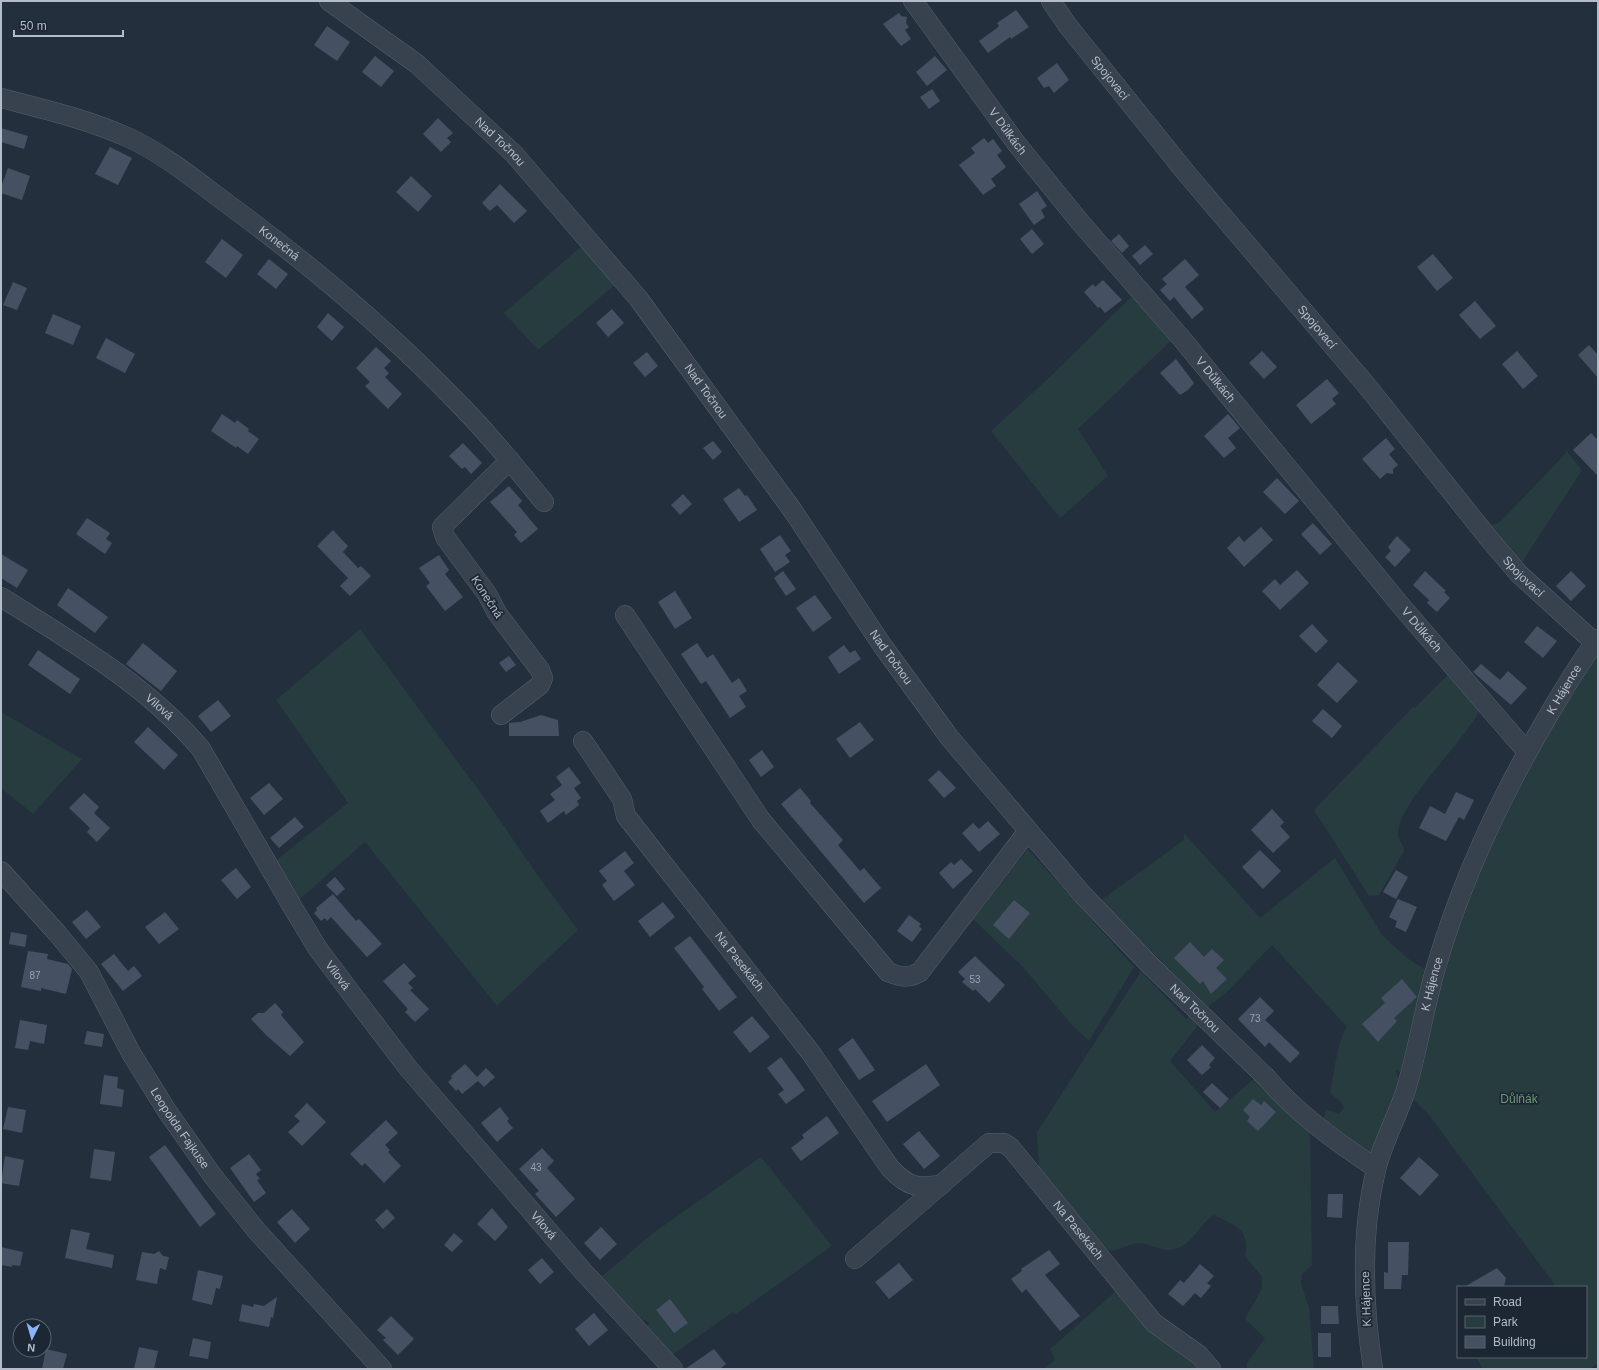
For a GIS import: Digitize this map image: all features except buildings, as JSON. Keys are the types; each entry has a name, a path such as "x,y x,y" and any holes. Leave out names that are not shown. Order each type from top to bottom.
{"street":[{"name":"Nad Točnou","path":"329,1 417,64 483,124 514,154 638,298 789,505 882,645 949,738 1082,894 1143,958 1267,1078 1278,1091 1338,1143 1376,1168"},
{"name":"V Důlkách","path":"913,1 1016,144 1080,222 1182,339 1402,607 1527,752"},
{"name":"Spojovací","path":"1051,1 1068,26 1187,174 1367,386 1490,540 1519,574 1596,641"},
{"name":"Konečná","path":"1,98 103,128 128,137 170,161 254,224 371,319 460,405 510,460 544,502"},
{"name":"Konečná","path":"501,715 540,685 543,678 540,670 497,613 488,594 445,537 442,527 510,460"},
{"name":"Vilová","path":"1,597 111,670 147,696 181,725 201,749 318,949 408,1068 581,1269 674,1369"},
{"path":"625,616 761,820 888,972 899,976 911,977 920,972 1028,831"},
{"name":"K Hájence","path":"1367,1366 1365,1247 1368,1208 1376,1168 1404,1093 1437,965 1459,898 1482,845 1527,752 1596,641"},
{"name":"Na Pasekách","path":"582,740 622,799 626,816 811,1053 890,1168 901,1180 911,1185 922,1187 941,1185"},
{"name":"Leopolda Fajkuse","path":"1,871 57,933 89,972 131,1053 167,1111 212,1175 256,1230 382,1369"},
{"name":"Na Pasekách","path":"855,1259 990,1143 1004,1144 1011,1148 1154,1323 1199,1355 1211,1369"},
{"name":"Na Pasekách","path":"901,1180 906,1194 906,1205 903,1217"}],"green space":[{"path":"583,245 616,284 538,350 504,313"},
{"path":"1134,294 1175,337 1078,429 1108,476 1060,518 991,431 1052,375"},
{"path":"1566,450 1582,470 1519,567 1484,523 1491,525 1499,523 1566,453"},
{"path":"360,629 488,803 536,873 578,930 497,1006 365,842 292,906 269,866 348,803 276,700"},
{"name":"Důlňák","path":"1598,646 1598,1363 1590,1369 1483,1369 1477,1358 1587,1358 1587,1286 1554,1286 1555,1285 1429,1115 1413,1099 1425,1009 1482,845"},
{"path":"1450,675 1480,709 1472,723 1420,789 1409,806 1401,821 1398,834 1404,851 1379,895 1369,896 1314,810 1413,707 1415,708 1447,676"},
{"path":"1,712 82,759 33,814 1,788"},
{"path":"1184,833 1260,918 1335,858 1382,935 1407,958 1429,972 1401,1073 1395,1069 1399,1080 1397,1090 1372,1151 1366,1152 1323,1123 1326,1109 1339,1114 1344,1108 1341,1102 1330,1093 1338,1049 1347,1027 1272,945 1228,991 1208,1007 1100,901 1184,840"},
{"path":"1028,849 1134,967 1089,1041 1071,1024 1023,967 973,919"},
{"path":"1141,971 1186,1019 1192,1014 1199,1024 1170,1061 1215,1112 1255,1078 1304,1125 1310,1134 1312,1265 1302,1274 1301,1283 1309,1308 1314,1369 1247,1369 1247,1363 1265,1338 1245,1319 1262,1288 1262,1277 1245,1256 1245,1239 1243,1234 1234,1225 1214,1215 1189,1241 1176,1249 1165,1250 1139,1243 1110,1251 1104,1250 1039,1171 1037,1132"},
{"path":"761,1157 832,1246 736,1314 733,1312 669,1357 646,1330 649,1323 645,1319 641,1324 600,1278 653,1233"},
{"path":"1116,1291 1198,1369 1044,1369 1055,1360 1050,1349"}]}
